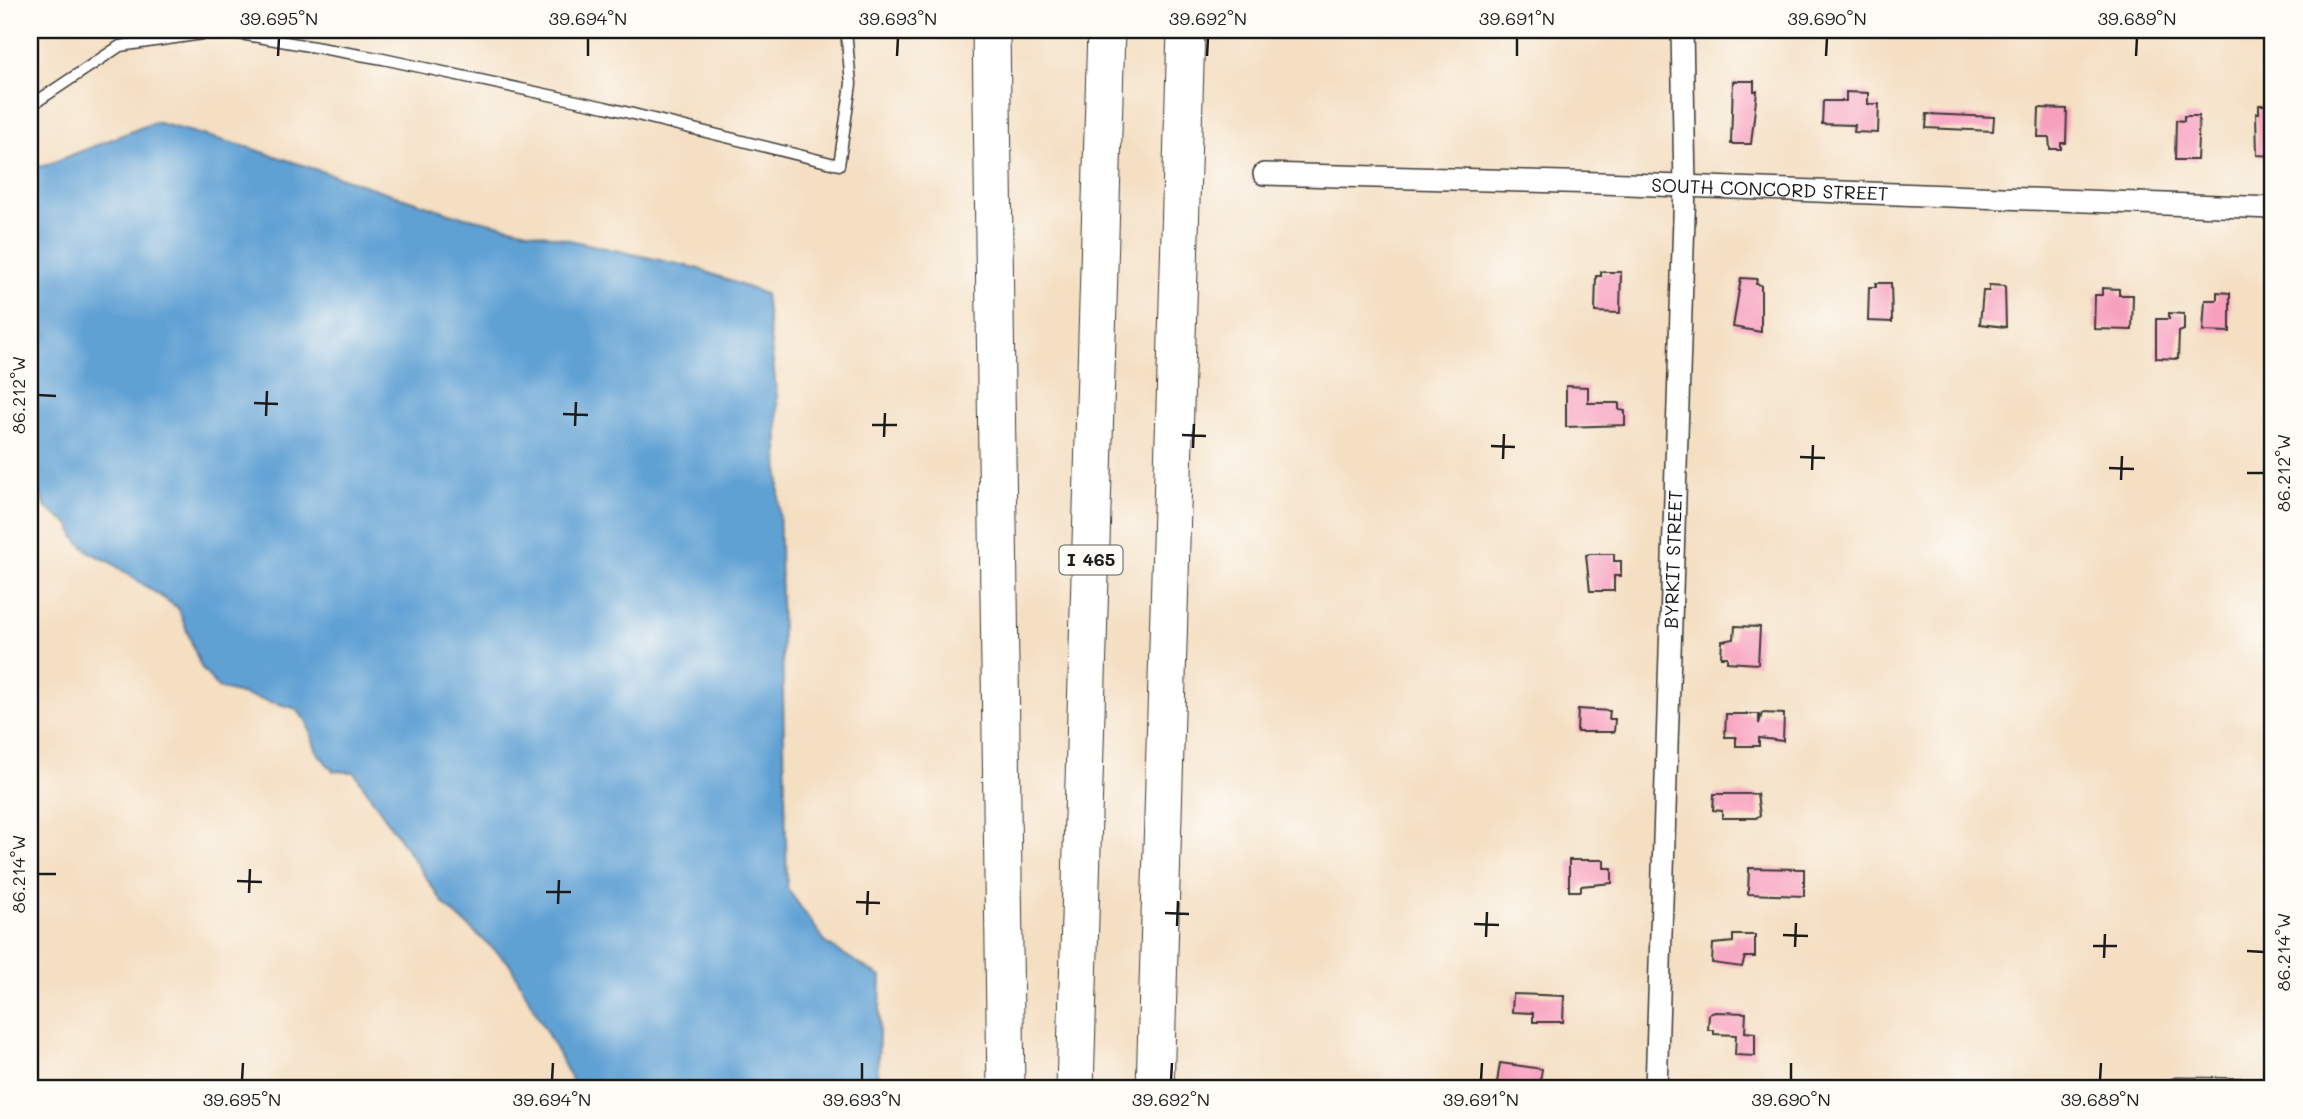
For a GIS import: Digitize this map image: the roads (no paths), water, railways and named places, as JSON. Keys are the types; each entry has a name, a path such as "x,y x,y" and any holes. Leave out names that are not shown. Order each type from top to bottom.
{"highway":[{"path":"991,30 1006,1089"},
{"name":"I 465","path":"1074,1089 1106,71 1105,30"},
{"path":"1155,1089 1169,538 1186,30"},
{"path":"1169,538 1209,30"}],"street":[{"name":"BYRKIT STREET","path":"1656,1089 1685,186 1682,30"},
{"name":"SOUTH CONCORD STREET","path":"1264,174 1685,186 2273,208"}],"lane":[{"path":"30,106 120,46 223,31 383,59 605,107 839,165 851,84 846,30"},
{"path":"2165,1089 2176,1083 2273,1084"}],"water":[{"path":"155,122 247,147 456,215 696,268 765,294 777,397 787,888 827,944 881,977 877,1089 577,1089 510,964 444,904 354,772 333,771 317,752 306,720 294,708 218,688 201,667 178,608 110,562 89,552 75,538 71,526 46,508 34,477 30,475 30,167 44,166"}]}
